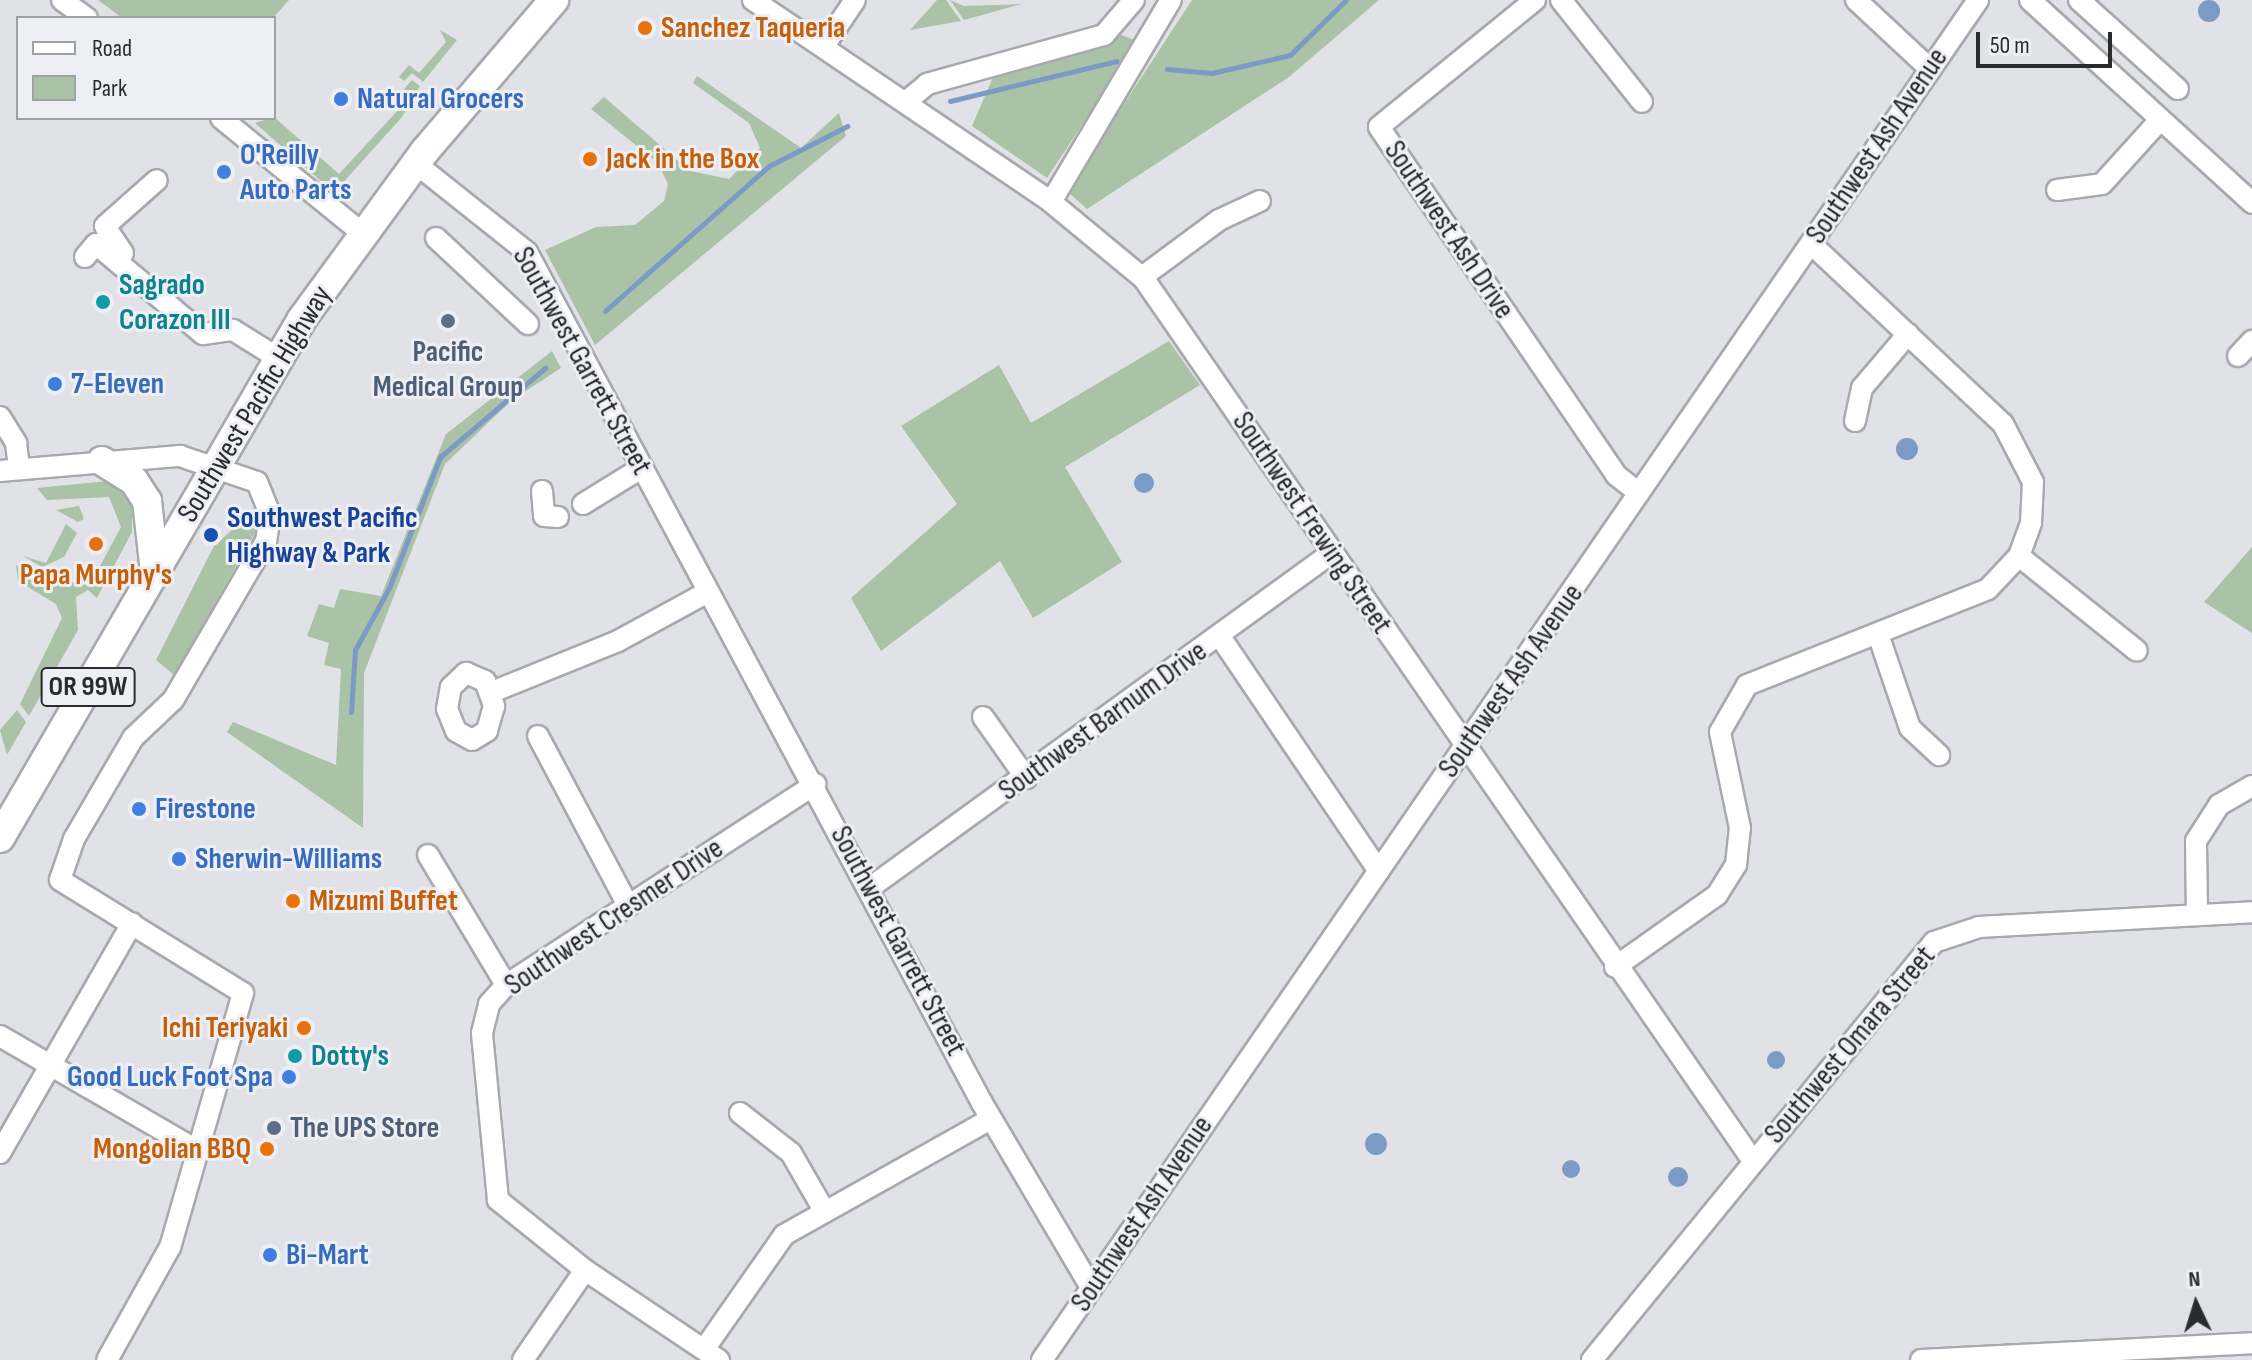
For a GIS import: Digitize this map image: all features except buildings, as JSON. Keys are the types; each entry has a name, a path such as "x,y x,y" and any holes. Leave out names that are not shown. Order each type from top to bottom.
{"highway":[{"name":"Southwest Pacific Highway","path":"0,838 278,358 415,163 554,0"},
{"path":"102,461 134,481 147,501 155,572"}],"street":[{"path":"62,0 84,16"},
{"name":"Southwest Frewing Street","path":"753,0 907,101 1051,202 1142,277 1333,552 1464,749 1753,1161"},
{"path":"824,46 855,0"},
{"path":"907,101 927,84 1104,35 1134,0"},
{"path":"1051,202 1171,0"},
{"name":"Southwest Ash Drive","path":"1535,0 1379,127 1616,475 1639,493"},
{"path":"1561,0 1642,102"},
{"path":"1856,0 1929,68"},
{"name":"Southwest Ash Avenue","path":"1042,1360 1978,0"},
{"path":"2030,0 2252,203"},
{"path":"2079,0 2178,89"},
{"path":"223,120 363,234"},
{"path":"2057,190 2102,184 2160,120"},
{"name":"Southwest Garrett Street","path":"415,163 527,252 708,592 871,887 991,1119 1091,1287"},
{"path":"157,180 96,242 161,302 203,334 233,330 278,358"},
{"path":"1142,277 1219,220 1260,201"},
{"path":"436,238 528,324"},
{"path":"1615,967 1717,895 1736,865 1740,828 1720,732 1733,701 1783,666 1878,634 1988,589 2019,556 2033,502 2025,457 2003,424 1811,244"},
{"path":"1855,421 1862,388 1908,334"},
{"path":"0,417 16,443 10,470 168,455 214,466 257,482 270,514 266,541 173,700 133,738 74,839 60,880 243,993 170,1247 107,1360"},
{"path":"583,504 643,467"},
{"path":"542,491 544,516 558,517"},
{"name":"Southwest Barnum Drive","path":"871,887 1026,778 1333,552"},
{"path":"2019,556 2137,651"},
{"path":"492,692 618,641 708,592"},
{"path":"1878,634 1910,728 1939,755"},
{"path":"1219,635 1379,871"},
{"path":"983,717 1026,778"},
{"path":"538,736 628,905"},
{"name":"Southwest Cresmer Drive","path":"712,1354 585,1270 512,1216 491,1178 482,1033 489,1004 506,985 815,784"},
{"path":"2197,915 2196,841 2219,805 2252,786"},
{"path":"428,855 506,985"},
{"name":"Southwest Omara Street","path":"1596,1359 1904,970 1944,936 1979,927 2252,912"},
{"path":"0,1153 132,923"},
{"path":"0,1036 198,1151"},
{"path":"740,1113 791,1153 825,1212"},
{"path":"712,1354 784,1235 991,1119"},
{"path":"523,1360 585,1270"},
{"path":"1921,1360 2252,1343"}],"green space":[{"path":"98,0 289,0 275,16 119,16"},
{"path":"937,0 946,0 961,21 910,30"},
{"path":"950,0 964,6 1022,4 964,20"},
{"path":"1192,0 1379,0 1289,77 1087,209 1067,191"},
{"path":"440,30 457,40 423,82 412,73 404,81 399,77 409,65 419,73 446,42"},
{"path":"1119,34 1137,41 1047,178 972,126 994,75"},
{"path":"697,76 801,148 839,113 846,136 595,345 545,250 596,227 635,225 664,201 668,184 658,163 591,109 604,97 690,171 729,179 760,148 749,123 693,83"},
{"path":"412,80 420,86 402,117 339,187 323,183 255,123 276,119 339,174 411,96 404,89"},
{"path":"1169,341 1200,385 1065,467 1122,562 1033,618 1000,561 881,651 851,598 957,504 901,426 999,365 1031,423"},
{"path":"552,351 561,368 512,400 445,464 364,673 363,828 227,732 233,722 336,765 341,669 324,665 329,643 307,636 319,604 334,608 340,589 381,596 446,434"},
{"path":"108,481 132,503 132,532 97,598 88,590 76,597 78,630 29,716 20,704 62,618 56,604 18,581 16,565 50,584 92,581 121,527 109,497 47,500 37,488"},
{"path":"79,506 84,519 78,522 56,510"},
{"path":"66,524 77,533 64,557 42,567 23,556 46,563"},
{"path":"256,524 255,533 174,675 156,660 214,546 235,527"},
{"path":"2252,547 2252,633 2204,602"},
{"path":"17,710 26,722 7,755 0,730"}],"water":[{"path":"2209,0 2220,11 2209,22 2198,11"},
{"path":"1907,438 1918,449 1907,460 1896,449"},
{"path":"1140,473 1148,473 1154,483 1148,493 1140,493 1134,487 1134,479"},
{"path":"1772,1051 1780,1051 1785,1060 1783,1067 1772,1069 1767,1064 1767,1056"},
{"path":"1376,1133 1384,1136 1387,1144 1384,1152 1376,1155 1368,1152 1365,1144 1368,1136"},
{"path":"1567,1160 1575,1160 1580,1169 1578,1176 1567,1178 1562,1173 1562,1165"},
{"path":"1678,1167 1685,1170 1688,1177 1685,1184 1678,1187 1671,1184 1668,1177 1671,1170"}],"waterway":[{"path":"1167,69 1212,73 1290,55 1346,0"},
{"path":"950,101 1116,61"},
{"path":"605,311 769,166 847,126"},
{"path":"351,712 355,650 389,588 440,457 545,368"}],"place":[{"name":"Sanchez Taqueria","path":"645,28"},
{"name":"Natural Grocers","path":"341,99"},
{"name":"Jack in the Box","path":"590,159"},
{"name":"O'Reilly Auto Parts","path":"224,172"},
{"name":"Sagrado Corazon III","path":"103,302"},
{"name":"Pacific Medical Group","path":"448,321"},
{"name":"7-Eleven","path":"55,384"},
{"name":"Southwest Pacific Highway & Park","path":"211,535"},
{"name":"Papa Murphy's","path":"96,544"},
{"name":"Firestone","path":"139,809"},
{"name":"Sherwin-Williams","path":"179,859"},
{"name":"Mizumi Buffet","path":"293,901"},
{"name":"Ichi Teriyaki","path":"304,1028"},
{"name":"Dotty's","path":"295,1056"},
{"name":"Good Luck Foot Spa","path":"289,1077"},
{"name":"The UPS Store","path":"274,1128"},
{"name":"Mongolian BBQ","path":"267,1149"},
{"name":"Bi-Mart","path":"270,1255"}]}
